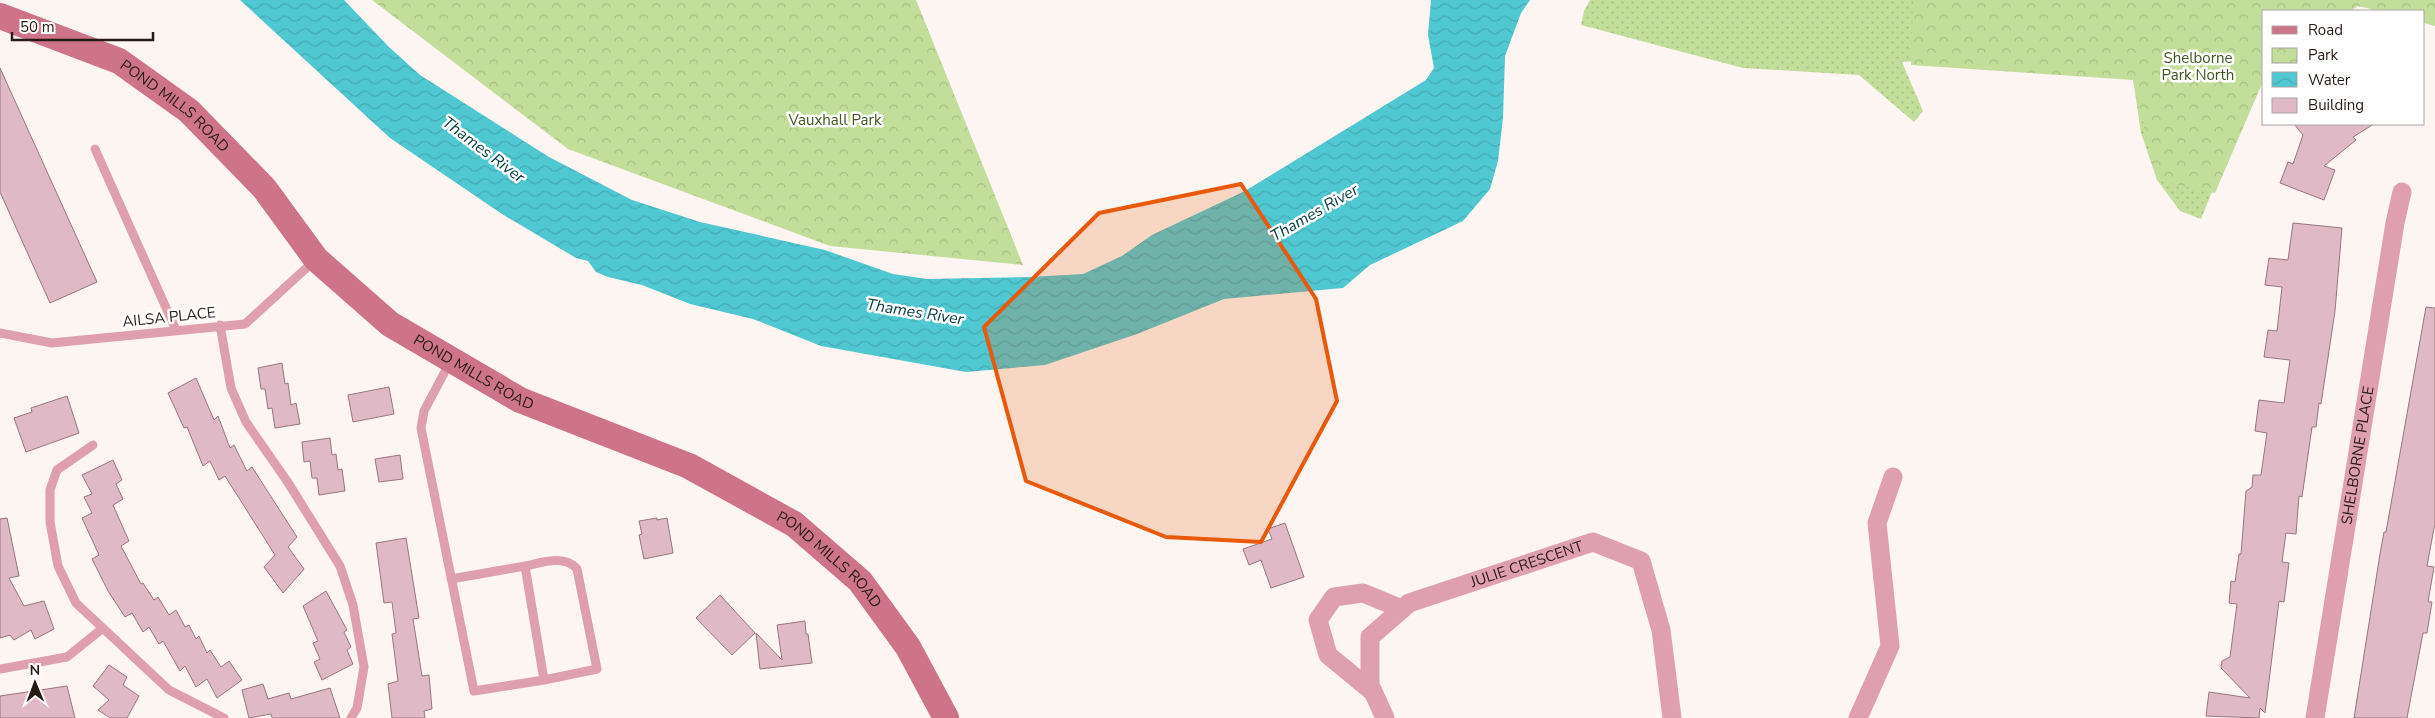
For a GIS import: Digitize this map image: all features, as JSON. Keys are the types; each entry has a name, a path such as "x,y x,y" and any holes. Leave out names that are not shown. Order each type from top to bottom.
{"main road":[{"name":"POND MILLS ROAD","path":"0,16 119,61 189,111 264,188 316,259 390,324 520,400 689,466 794,524 860,582 908,647 946,718"}],"street":[{"name":"SHELBORNE PLACE","path":"2315,718 2393,233 2402,192"},
{"path":"1858,718 1890,646 1877,523 1893,476"},
{"name":"JULIE CRESCENT","path":"1385,718 1370,684 1370,637 1402,609 1410,603 1593,542 1641,561 1661,630 1672,718"},
{"name":"JULIE CRESCENT","path":"1374,692 1328,655 1318,620 1334,597 1363,593 1402,609"}],"lane":[{"path":"95,149 176,330"},
{"name":"AILSA PLACE","path":"0,333 52,343 244,324 316,259"},
{"path":"220,325 231,388 246,422 287,481 340,566 353,605 364,667 358,708 351,718"},
{"path":"451,360 424,411 422,428 451,579 474,691 597,670 577,569 573,564 564,561 552,561 451,579"},
{"path":"93,444 57,470 50,490 50,522 58,566 76,603 169,690 224,718"},
{"path":"524,566 544,680"},
{"path":"0,669 67,657 103,628"}],"highlighted area":[{"path":"1241,184 1316,299 1337,401 1261,542 1166,537 1026,481 984,327 1099,213"}],"green space":[{"name":"Vauxhall Park","path":"372,0 916,0 1023,265 830,246 568,149"},
{"path":"1590,0 2191,0 2238,127 2201,219 2180,211 2157,180 2141,133 2133,79 1948,59 1902,62 1923,111 1914,122 1859,75 1743,68 1581,25 1584,11"},
{"name":"Shelborne Park North","path":"1913,0 2435,0 2435,26 2425,23 2425,10 2375,10 2358,6 2352,10 2262,10 2262,84 2215,193 2157,180 2133,80 1911,65"}],"water":[{"name":"Thames River","path":"240,0 344,0 389,47 420,75 549,157 632,200 700,222 825,250 893,274 927,279 1083,274 1122,256 1152,235 1245,191 1426,80 1434,68 1428,35 1431,0 1530,0 1521,13 1505,56 1503,118 1498,161 1490,189 1463,221 1370,265 1343,288 1224,299 1137,334 1045,365 966,372 821,346 753,319 690,304 642,285 608,277 596,272 588,261 576,258 502,214 390,138"}],"building":[{"path":"0,68 97,282 50,303 0,192"},
{"path":"2295,125 2372,125 2353,137 2356,140 2324,166 2335,170 2324,200 2280,183 2288,162 2293,164 2303,135"},
{"path":"2293,223 2342,228 2335,311 2321,404 2319,403 2316,427 2312,427 2302,497 2299,496 2296,534 2286,533 2282,562 2289,563 2284,602 2279,601 2265,713 2260,708 2259,718 2206,716 2209,692 2250,698 2221,668 2222,661 2230,657 2237,604 2229,603 2231,581 2235,582 2239,554 2241,554 2246,491 2252,487 2253,475 2261,475 2267,433 2255,431 2259,400 2284,403 2290,360 2264,357 2268,330 2277,331 2282,287 2265,285 2269,258 2288,260"},
{"path":"2426,307 2435,308 2435,523 2427,566 2434,567 2428,602 2432,602 2427,633 2423,633 2407,718 2354,718 2380,554 2384,532 2386,532"},
{"path":"282,363 285,384 288,383 291,405 296,403 300,424 275,428 272,408 268,409 265,389 261,389 258,368"},
{"path":"196,378 214,420 218,416 230,448 234,445 247,471 252,467 297,537 288,547 304,569 283,593 264,567 275,555 225,476 219,480 210,461 203,466 187,427 184,428 168,393"},
{"path":"389,387 394,414 353,422 348,395"},
{"path":"67,396 79,433 26,452 14,418 32,412 31,408"},
{"path":"330,438 332,455 336,454 338,470 342,469 345,491 319,495 317,478 312,478 310,461 304,462 302,442"},
{"path":"400,455 403,479 379,482 375,459"},
{"path":"113,460 122,480 116,484 123,499 113,505 129,541 121,546 141,584 143,583 154,600 158,597 169,615 176,610 185,627 189,625 196,639 199,636 207,653 210,650 221,667 229,661 242,680 217,698 207,679 196,687 185,666 180,671 163,641 159,644 149,627 143,632 132,613 125,617 108,591 92,559 99,555 82,518 92,513 84,497 92,494 82,475"},
{"path":"7,518 19,576 9,578 24,606 44,601 54,629 35,639 31,630 14,640 10,635 0,638 0,519"},
{"path":"657,518 657,520 667,518 673,553 644,559 639,535 642,534 639,521"},
{"path":"1285,523 1304,577 1271,588 1261,560 1249,565 1243,549 1272,539 1268,529"},
{"path":"406,538 419,618 413,619 422,676 429,675 432,709 424,711 425,718 392,718 388,684 398,681 392,634 396,633 392,602 384,603 376,543"},
{"path":"326,591 347,630 344,632 351,647 347,650 353,664 322,680 314,662 320,659 313,643 318,641 303,606"},
{"path":"720,595 755,633 732,655 696,618"},
{"path":"805,621 812,663 760,669 756,633 782,660 777,625"},
{"path":"109,665 127,677 123,685 139,696 127,718 110,718 98,710 109,700 93,686"},
{"path":"263,684 268,699 289,693 291,699 330,688 340,718 272,718 271,714 249,718 242,690"},
{"path":"67,686 75,718 0,718 0,696"}]}
